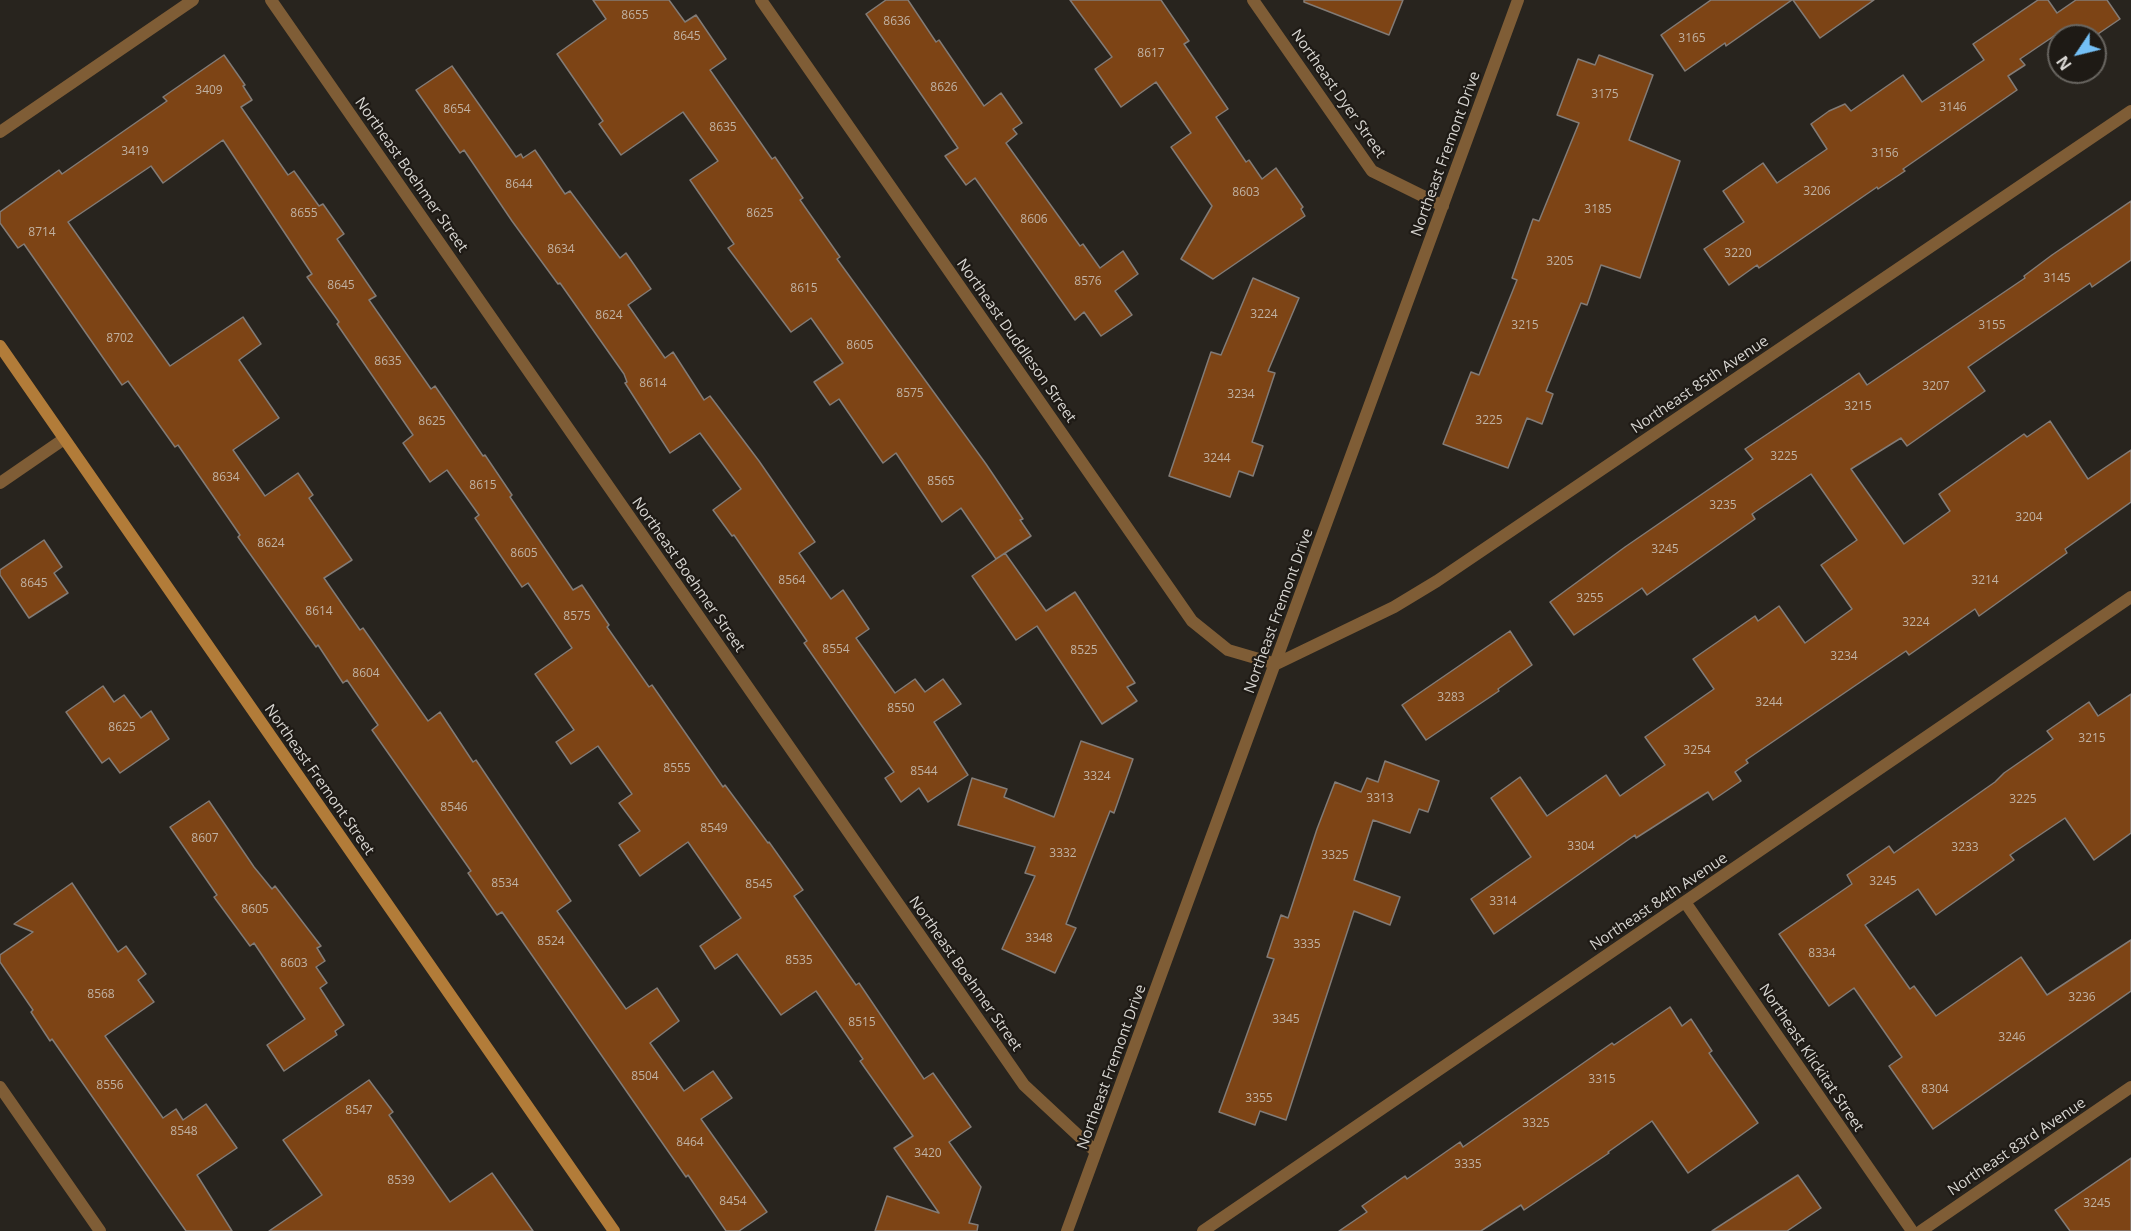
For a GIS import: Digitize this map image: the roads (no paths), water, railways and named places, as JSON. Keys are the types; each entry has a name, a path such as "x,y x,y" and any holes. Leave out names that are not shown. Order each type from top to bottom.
{"street":[{"path":"0,132 193,0"},
{"name":"Northeast Boehmer Street","path":"271,0 1024,1085 1096,1152"},
{"name":"Northeast Duddleson Street","path":"761,0 1192,621 1228,650 1275,664"},
{"name":"Northeast Dyer Street","path":"1253,0 1372,171 1443,206"},
{"name":"Northeast Fremont Drive","path":"1066,1231 1518,0"},
{"name":"Northeast 85th Avenue","path":"1275,664 1394,607 1437,581 2131,111"},
{"name":"Northeast Fremont Street","path":"0,346 614,1231"},
{"path":"0,483 64,439"},
{"name":"Northeast 84th Avenue","path":"1203,1231 2131,597"},
{"name":"Northeast Klickitat Street","path":"1686,902 1912,1231"},
{"path":"0,1088 100,1231"},
{"name":"Northeast 83rd Avenue","path":"1920,1231 2131,1088"}]}
